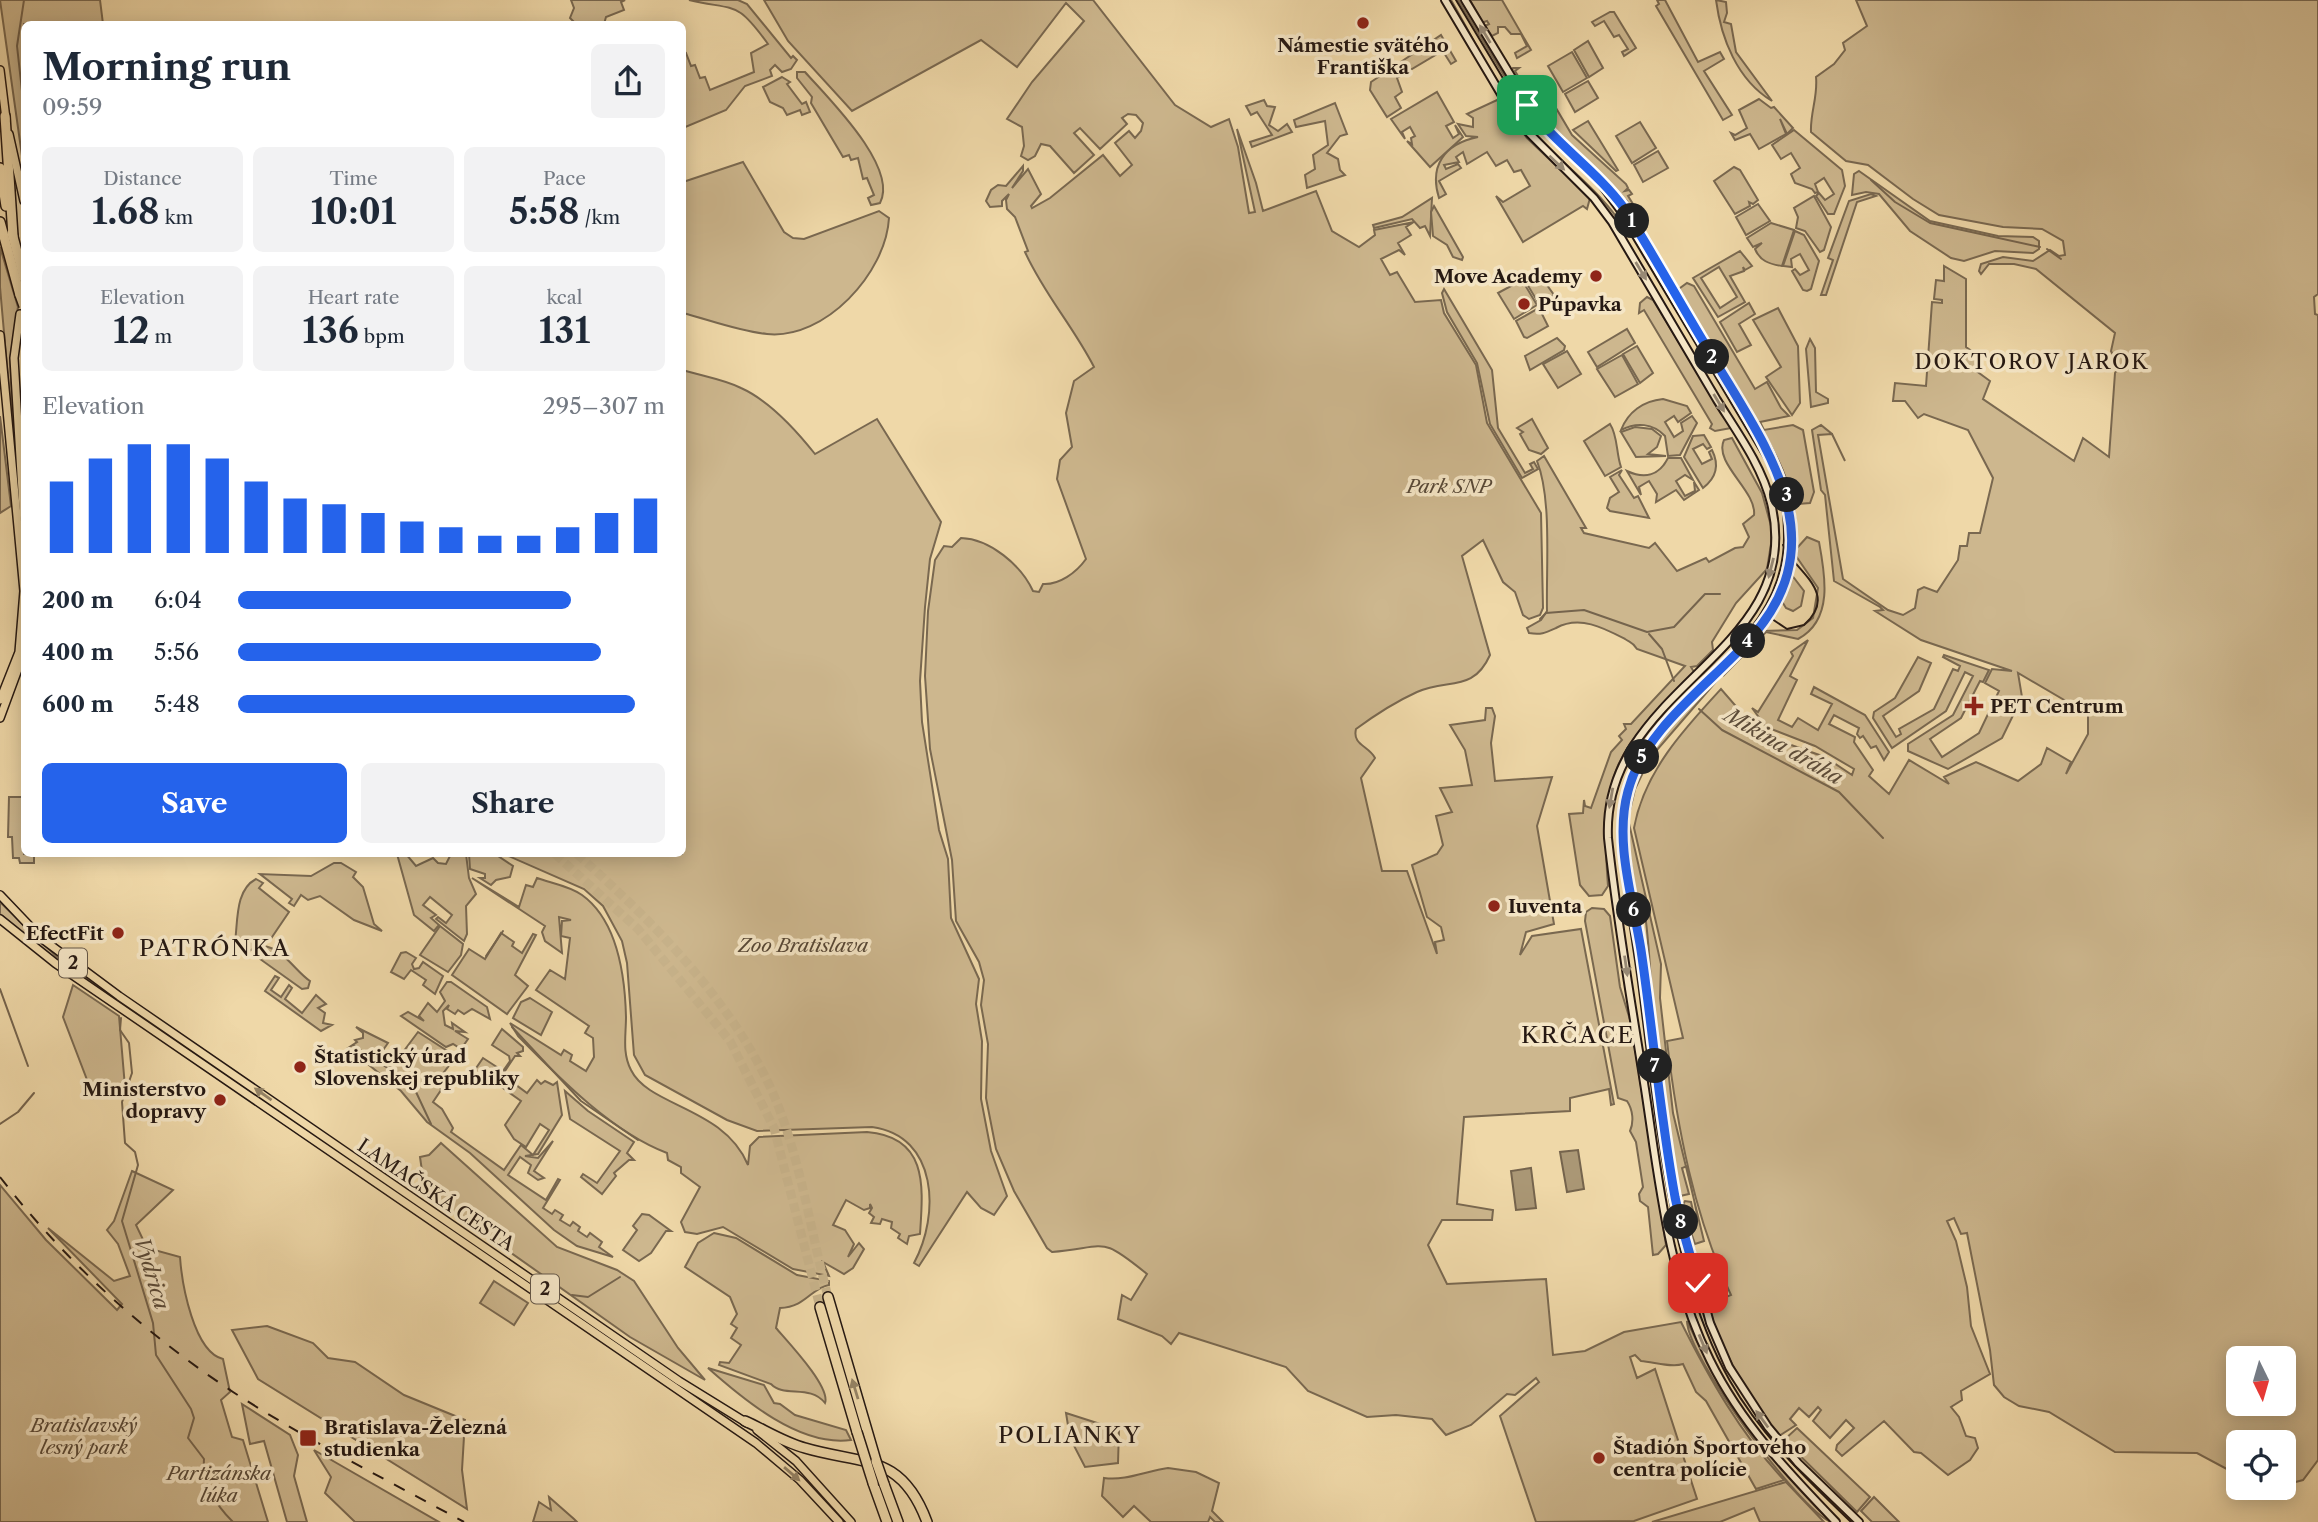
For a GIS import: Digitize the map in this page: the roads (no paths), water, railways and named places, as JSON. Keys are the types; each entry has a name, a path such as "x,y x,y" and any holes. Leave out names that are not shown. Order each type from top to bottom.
{"highway":[{"path":"5,116 13,236"},
{"path":"0,168 21,267"},
{"path":"0,222 21,302"},
{"path":"828,1297 873,1483 887,1522"},
{"path":"820,1307 862,1432 898,1522"},
{"path":"745,1421 802,1447 866,1460 882,1466 907,1487 927,1522"}],"main road":[{"path":"1445,0 1517,121 1594,198 1612,222 1765,484 1774,523 1773,559 1762,595 1747,620 1644,729 1620,766 1611,792 1608,820 1616,899 1668,1231 1684,1296 1709,1358 1741,1413 1788,1471 1836,1522"},
{"path":"1465,0 1534,114 1601,180 1624,208 1782,481 1792,522 1791,558 1779,597 1762,625 1664,727 1635,770 1627,794 1623,821 1676,1200 1712,1330 1737,1382 1768,1427 1798,1463 1859,1522"},
{"path":"0,70 5,116 21,188"},
{"path":"21,316 14,358 21,488"},
{"path":"0,335 21,508"},
{"path":"1686,347 1701,338"},
{"path":"0,700 16,662 21,634"},
{"path":"0,718 21,661"},
{"name":"LAMAČSKÁ CESTA","path":"0,895 34,931 69,960 291,1113 756,1443 800,1480 839,1522"},
{"name":"LAMAČSKÁ CESTA","path":"0,919 45,956 284,1119 679,1381 745,1421 796,1461 851,1522"},
{"path":"284,1119 291,1113"}],"waterway":[{"name":"Vydrica","path":"21,82 17,46 24,0"},
{"name":"DOKTOROV JAROK","path":"1871,180 1895,202 1930,223 2040,247"},
{"name":"DOKTOROV JAROK","path":"2047,249 2061,259"},
{"path":"1540,619 1546,613 1584,610 1647,632 1674,627 1705,594 1720,594"},
{"name":"Mikina dráha","path":"1649,634 1662,649 1674,681"},
{"name":"Mikina dráha","path":"1699,709 1722,730 1839,792 1883,838"},
{"path":"486,956 503,931"},
{"path":"0,989 28,1066"},
{"name":"Vydrica","path":"121,1018 120,1030 129,1043 132,1073 122,1102 125,1143 135,1152 138,1165 122,1221 153,1323 156,1355 191,1409 194,1418 188,1438 204,1459 205,1477 211,1494 233,1522"},
{"path":"512,1027 581,1101 638,1140"},
{"path":"353,1045 389,1069 409,1077 431,1124"},
{"path":"0,1124 18,1112 34,1093"},
{"path":"572,1295 588,1297 620,1277"}],"tunnel":[{"path":"558,857 638,929 730,1041 774,1128 820,1307"},
{"path":"580,857 633,906 687,963 712,993 755,1057 772,1091 790,1141 828,1297"}],"tram line":[{"path":"1456,0 1525,115 1597,185 1619,215 1771,470 1780,495 1784,538 1780,572 1768,602 1751,628 1682,699 1641,750 1622,794 1618,842 1659,1139 1668,1191 1692,1292 1709,1338 1742,1401 1785,1456 1851,1522"},
{"path":"1771,603 1772,619 1787,629 1804,625 1814,613 1818,602 1811,582 1783,545"}],"railway":[{"path":"0,1177 51,1238 108,1294 200,1369 289,1427 464,1522"}],"place":[{"name":"Námestie svätého Františka","path":"1363,23"},
{"name":"Move Academy","path":"1596,276"},
{"name":"Púpavka","path":"1524,304"},
{"name":"PET Centrum","path":"1974,706"},
{"name":"Iuventa","path":"1494,906"},
{"name":"EfectFit","path":"118,933"},
{"name":"Štatistický úrad Slovenskej republiky","path":"300,1067"},
{"name":"Ministerstvo dopravy","path":"220,1100"},
{"name":"Bratislava-Železná studienka","path":"308,1438"},
{"name":"Štadión Športového centra polície","path":"1599,1458"}],"district":[{"name":"DOKTOROV JAROK","path":"2032,361"},
{"name":"PATRÓNKA","path":"215,948"},
{"name":"KRČACE","path":"1578,1035"},
{"name":"POLIANKY","path":"1070,1435"}],"park label":[{"name":"Park SNP","path":"1449,486"},
{"name":"Zoo Bratislava","path":"803,945"},
{"name":"Bratislavský lesný park","path":"84,1436"},
{"name":"Partizánska lúka","path":"219,1484"}]}
